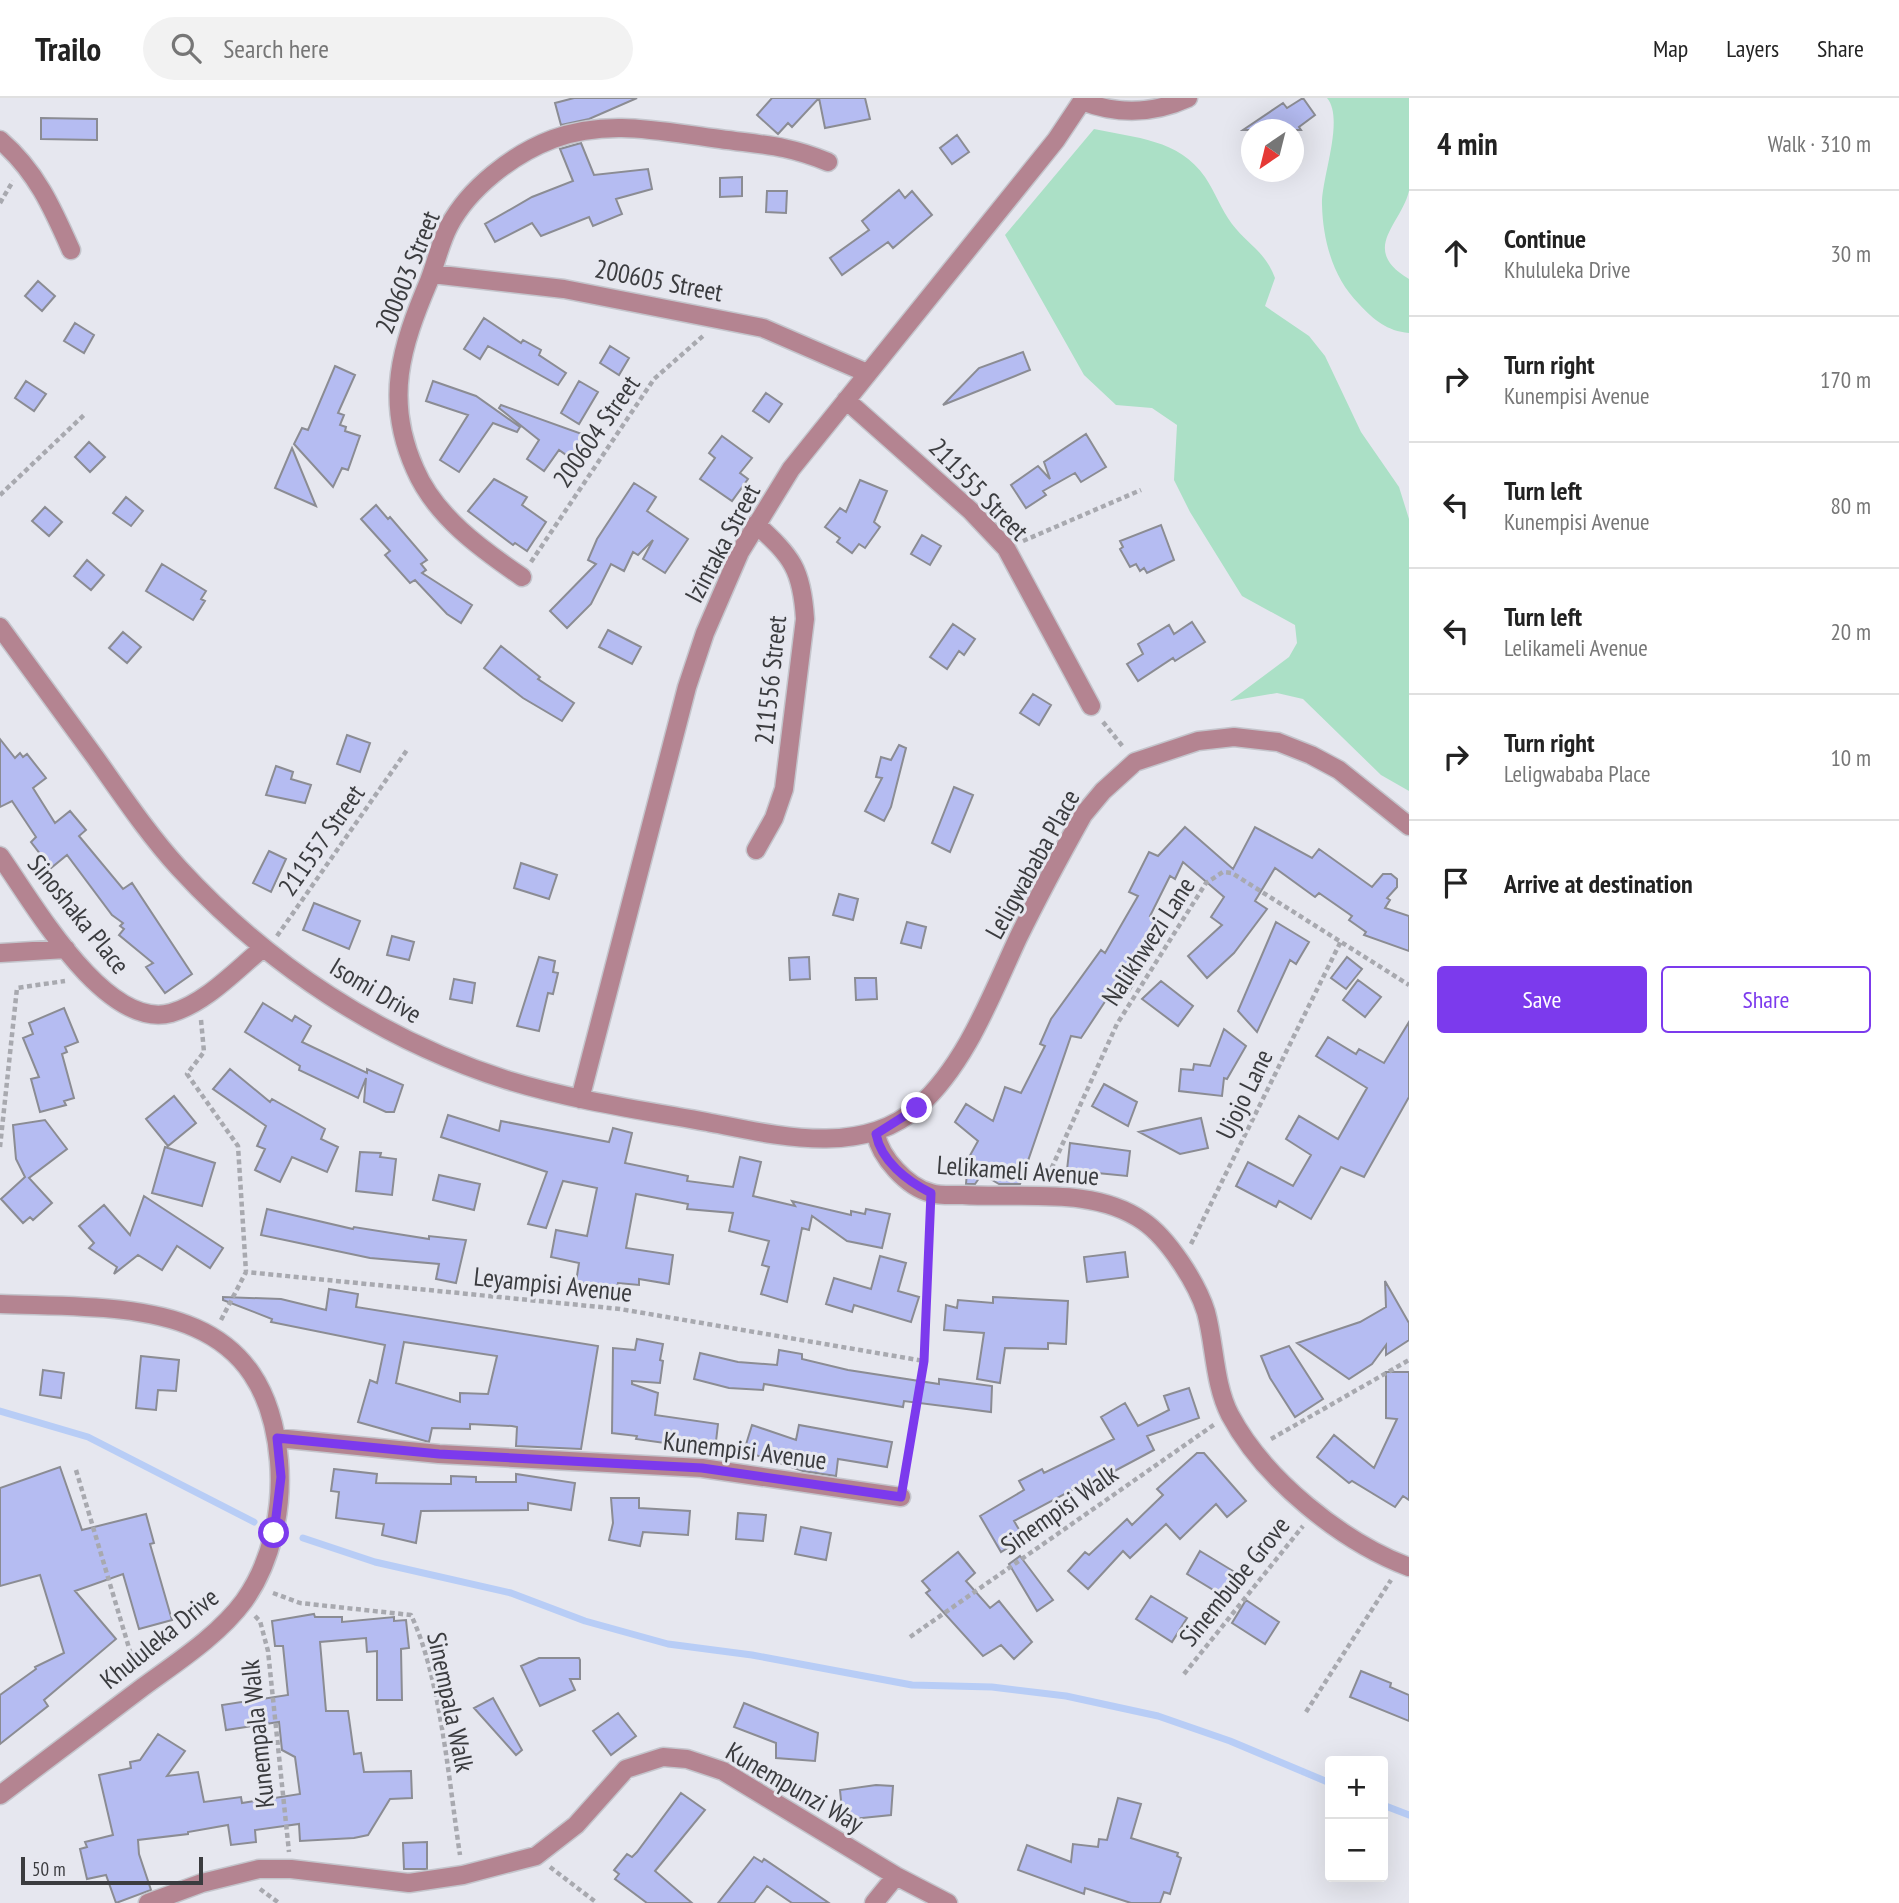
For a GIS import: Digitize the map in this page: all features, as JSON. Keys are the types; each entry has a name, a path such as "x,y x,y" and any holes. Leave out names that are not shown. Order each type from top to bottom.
{"street":[{"path":"1083,100 1108,111 1142,112 1188,98"},
{"name":"Izintaka Street","path":"580,1099 687,687 705,633 740,552 791,470 1056,140 1083,100"},
{"name":"200603 Street","path":"522,577 457,526 430,496 415,471 396,407 397,383 408,334 449,226 468,199 487,180 551,140 592,127 624,127 767,143 796,149 828,162"},
{"path":"0,140 20,157 39,182 71,250"},
{"name":"200605 Street","path":"432,274 564,289 764,328 867,373"},
{"name":"211555 Street","path":"846,400 971,511 1006,548 1091,706"},
{"name":"211556 Street","path":"756,524 793,560 803,592 805,618 784,789 774,818 756,850"},
{"name":"Isomi Drive","path":"0,627 135,813 177,866 219,909 263,948 324,992 411,1042 509,1080 580,1099 774,1135 820,1139 876,1134"},
{"name":"Leligwababa Place","path":"876,1134 917,1108 953,1066 1083,815 1103,791 1135,762 1198,741 1234,737 1278,742 1339,770 1409,826"},
{"name":"Sinoshaka Place","path":"0,856 66,948 91,977 115,1000 140,1012 169,1013 199,1000 263,948"},
{"path":"0,953 66,948"},
{"name":"Lelikameli Avenue","path":"876,1134 878,1148 891,1163 910,1183 931,1193 1039,1196 1113,1203 1144,1222 1161,1237 1181,1263 1205,1310 1230,1414 1255,1449 1278,1477 1314,1511 1356,1540 1405,1566"},
{"name":"Khululeka Drive","path":"0,1304 113,1309 164,1316 213,1335 239,1358 255,1379 269,1407 277,1438 281,1477 278,1511 267,1556 248,1594 197,1647 0,1795"},
{"name":"Kunempisi Avenue","path":"277,1438 439,1454 702,1468 901,1497"},
{"name":"Kunempunzi Way","path":"148,1903 237,1873 291,1868 409,1883 463,1875 536,1856 576,1825 626,1769 663,1757 687,1759 723,1771 896,1876 948,1903"},
{"path":"874,1903 896,1876"}],"path":[{"name":"200604 Street","path":"522,577 654,379 692,348 715,318"},
{"path":"0,495 85,414"},
{"path":"1006,548 1141,490"},
{"path":"1091,706 1135,762"},
{"name":"211557 Street","path":"263,948 287,923 407,750"},
{"name":"Nalikhwezi Lane","path":"1039,1196 1117,1024 1206,883 1223,873 1232,873 1409,985"},
{"name":"Ujojo Lane","path":"1181,1263 1341,941"},
{"path":"0,1147 17,988 91,977"},
{"path":"199,1000 204,1052 187,1074 238,1146 246,1272 213,1335"},
{"path":"901,1497 924,1361 931,1193"},
{"name":"Leyampisi Avenue","path":"246,1272 620,1309 924,1361"},
{"path":"1255,1449 1409,1360"},
{"name":"Sinempisi Walk","path":"910,1636 1230,1414"},
{"path":"76,1470 141,1689"},
{"name":"Sinembube Grove","path":"1184,1674 1314,1511"},
{"path":"1306,1712 1405,1566"},
{"name":"Kunempala Walk","path":"248,1594 260,1621 268,1651 291,1868"},
{"name":"Sinempala Walk","path":"248,1594 411,1615 421,1634 434,1692 463,1875"},
{"path":"536,1856 597,1903"}],"green space":[{"path":"1327,98 1409,98 1409,191 1387,237 1385,247 1387,257 1394,268 1409,279 1409,333 1387,327 1365,310 1342,283 1331,258 1322,205 1334,120"},
{"path":"1094,129 1155,142 1169,147 1194,164 1205,177 1232,224 1271,269 1275,278 1265,306 1309,336 1325,356 1361,432 1399,487 1409,519 1409,791 1381,775 1303,699 1277,693 1230,701 1289,657 1297,643 1295,625 1242,596 1190,512 1174,480 1177,425 1152,408 1116,405 1084,375 1005,235"}],"building":[{"path":"574,98 637,98 589,119 561,125 555,103"},
{"path":"772,98 819,98 792,127 788,123 778,134 757,115"},
{"path":"819,98 865,98 870,119 825,128"},
{"path":"1303,98 1315,115 1304,123 1304,119 1259,119 1283,103 1287,108"},
{"path":"41,118 97,119 97,140 41,139"},
{"path":"957,135 969,152 952,164 940,148"},
{"path":"581,143 594,175 648,169 652,189 616,199 622,214 593,226 589,217 541,236 532,223 495,242 485,224 532,197 573,181 560,149"},
{"path":"742,177 742,196 720,197 720,178"},
{"path":"899,190 905,198 912,191 932,215 893,248 888,242 842,275 830,258 869,230 862,221"},
{"path":"767,191 787,191 786,213 766,212"},
{"path":"38,281 55,296 42,311 25,296"},
{"path":"484,318 521,343 523,340 541,350 539,355 566,373 558,385 488,346 480,359 464,349"},
{"path":"75,323 94,335 84,353 64,341"},
{"path":"610,346 629,358 619,375 600,363"},
{"path":"1023,352 1030,370 943,405 979,368"},
{"path":"335,366 355,375 338,413 344,415 340,425 346,427 345,431 360,436 348,470 342,468 333,487 294,444 302,428 308,430"},
{"path":"26,381 46,394 34,411 15,398"},
{"path":"433,381 476,396 520,427 517,432 493,423 459,472 440,460 468,415 426,401"},
{"path":"579,381 598,392 579,424 561,413"},
{"path":"766,393 782,404 769,422 753,411"},
{"path":"501,405 593,438 576,462 559,450 544,471 527,459 539,440 499,408"},
{"path":"1086,434 1106,467 1081,482 1075,473 1043,491 1046,495 1026,508 1011,485 1038,466 1050,479 1044,462"},
{"path":"722,436 752,458 740,473 748,479 732,501 700,479 715,458 709,453"},
{"path":"89,442 105,457 90,472 75,457"},
{"path":"292,448 316,506 275,488"},
{"path":"494,479 527,497 522,505 546,522 527,551 515,543 513,545 468,511"},
{"path":"860,480 887,491 874,522 880,527 865,548 859,544 852,553 837,542 840,538 825,527 840,508 846,512"},
{"path":"634,483 656,497 647,511 688,539 665,573 643,559 653,540 638,555 633,552 624,571 611,564 591,604 567,628 550,611 596,564 588,560 597,539"},
{"path":"126,497 143,511 131,526 113,513"},
{"path":"376,505 388,519 390,517 427,560 421,564 426,570 422,573 472,605 461,623 447,614 415,580 410,583 385,555 390,551 361,519"},
{"path":"45,507 62,522 49,536 32,521"},
{"path":"1161,525 1174,560 1147,573 1144,568 1140,571 1136,564 1130,567 1120,549 1123,547 1120,541"},
{"path":"922,535 941,546 930,565 911,554"},
{"path":"87,560 104,575 91,590 74,576"},
{"path":"162,564 206,591 201,599 205,601 193,620 146,591"},
{"path":"1192,622 1205,642 1175,661 1173,658 1138,681 1127,664 1143,654 1138,644 1169,625 1174,634"},
{"path":"953,624 975,639 964,655 959,651 947,669 930,657"},
{"path":"608,630 641,647 632,664 599,647"},
{"path":"123,632 141,647 127,663 109,648"},
{"path":"501,646 540,677 538,679 574,703 562,721 523,698 484,668"},
{"path":"1033,694 1051,705 1039,725 1020,713"},
{"path":"347,735 370,743 360,772 337,764"},
{"path":"0,739 15,758 20,753 23,757 27,754 46,778 33,788 55,823 70,811 86,830 79,836 123,889 132,883 192,974 165,993 146,967 153,963 119,935 124,929 120,926 123,923 112,915 67,855 51,868 31,842 36,837 12,801 0,807"},
{"path":"899,745 906,748 891,807 884,821 865,811 882,778 876,777 881,757 891,760"},
{"path":"276,766 293,772 291,779 311,785 305,803 266,795"},
{"path":"954,787 973,795 950,852 932,843"},
{"path":"1185,827 1233,869 1255,827 1312,858 1319,849 1372,887 1383,874 1391,874 1397,879 1397,887 1387,898 1390,900 1385,908 1409,916 1409,951 1364,935 1366,932 1349,920 1352,916 1319,893 1315,897 1275,868 1255,901 1267,909 1234,953 1207,978 1188,956 1222,925 1211,917 1224,897 1183,862 1175,879 1170,876 1150,916 1156,919 1151,927 1163,934 1130,990 1128,988 1120,1000 1110,994 1081,1038 1071,1036 1020,1184 999,1184 982,1174 975,1184 966,1184 968,1159 978,1141 955,1122 966,1104 993,1121 1005,1087 1021,1093 1045,1046 1040,1044 1051,1019 1101,950 1105,953 1138,896 1129,892 1149,852 1158,856"},
{"path":"269,851 286,859 271,892 253,883"},
{"path":"521,863 557,875 549,899 514,888"},
{"path":"839,894 858,899 853,920 833,915"},
{"path":"314,903 360,921 349,949 303,930"},
{"path":"907,922 926,927 921,948 901,943"},
{"path":"1276,922 1309,942 1296,964 1290,960 1257,1032 1238,1011"},
{"path":"392,936 414,942 409,960 387,955"},
{"path":"539,957 555,961 553,972 558,973 553,994 548,993 539,1031 517,1026"},
{"path":"809,957 810,979 790,980 789,958"},
{"path":"1347,957 1362,969 1346,989 1331,978"},
{"path":"855,978 876,978 877,999 856,1000"},
{"path":"454,979 475,983 472,1003 450,999"},
{"path":"1358,980 1381,997 1365,1017 1343,1000"},
{"path":"1161,981 1193,1006 1178,1026 1142,999"},
{"path":"263,1003 292,1021 295,1016 311,1026 302,1042 367,1073 367,1069 403,1085 394,1112 386,1112 364,1102 366,1078 358,1098 299,1070 300,1066 245,1032"},
{"path":"64,1008 78,1042 65,1047 67,1052 62,1054 74,1098 64,1101 66,1105 40,1112 31,1079 39,1077 23,1038 33,1034 29,1023"},
{"path":"1409,1022 1409,1097 1364,1177 1341,1167 1311,1219 1279,1201 1276,1207 1236,1186 1248,1162 1293,1186 1311,1155 1286,1139 1299,1116 1338,1139 1367,1088 1316,1056 1328,1037 1356,1054 1359,1049 1384,1063"},
{"path":"1224,1029 1246,1046 1227,1079 1224,1078 1222,1096 1179,1091 1181,1069 1193,1070 1194,1064 1210,1066"},
{"path":"230,1069 270,1102 272,1099 325,1129 321,1139 338,1147 327,1172 292,1157 280,1182 255,1170 265,1149 257,1146 266,1126 213,1089"},
{"path":"1104,1084 1137,1102 1128,1126 1092,1106"},
{"path":"174,1096 196,1123 168,1146 146,1119"},
{"path":"448,1115 499,1131 501,1121 609,1142 613,1128 632,1133 625,1163 688,1176 687,1181 733,1187 740,1157 761,1162 753,1196 795,1206 792,1201 851,1215 851,1211 865,1214 866,1209 890,1214 882,1248 847,1241 812,1216 809,1230 802,1228 787,1302 761,1294 769,1267 762,1265 769,1241 729,1231 733,1213 687,1209 688,1204 636,1194 626,1248 673,1255 669,1284 639,1279 639,1285 618,1283 617,1288 576,1282 579,1263 551,1257 556,1230 587,1236 597,1188 563,1181 546,1228 528,1224 547,1172 441,1137"},
{"path":"1201,1118 1208,1148 1180,1154 1139,1132"},
{"path":"45,1120 67,1149 29,1178 52,1203 33,1220 30,1217 23,1223 1,1199 25,1177 16,1159 13,1125"},
{"path":"1070,1143 1130,1151 1127,1176 1067,1170"},
{"path":"165,1147 215,1163 202,1206 152,1193"},
{"path":"360,1152 381,1153 380,1157 396,1159 392,1195 356,1191"},
{"path":"439,1175 480,1184 474,1210 433,1200"},
{"path":"144,1196 223,1248 210,1268 177,1246 162,1270 138,1255 114,1274 117,1267 89,1248 94,1243 79,1226 104,1205 130,1235"},
{"path":"267,1209 353,1229 354,1227 429,1239 429,1236 466,1240 456,1283 436,1279 439,1264 370,1258 261,1235"},
{"path":"1125,1252 1128,1277 1087,1282 1084,1257"},
{"path":"880,1256 906,1263 898,1291 919,1297 911,1322 854,1305 852,1312 826,1304 834,1278 871,1289"},
{"path":"1385,1281 1409,1323 1409,1340 1386,1355 1386,1345 1372,1364 1349,1379 1297,1343 1360,1322 1386,1307"},
{"path":"329,1289 358,1294 356,1307 598,1346 581,1449 516,1446 517,1427 512,1426 470,1424 470,1429 432,1428 429,1442 358,1422 370,1380 377,1383 385,1345 271,1322 272,1319 223,1300 223,1297 281,1299 326,1310","holes":["404,1342 497,1356 488,1394 460,1393 460,1402 396,1383"]},
{"path":"993,1297 1068,1301 1066,1344 1048,1343 1048,1349 1005,1348 1000,1383 977,1379 984,1333 944,1330 946,1305 957,1308 958,1300 993,1303"},
{"path":"637,1339 663,1344 660,1360 663,1361 660,1383 632,1381 632,1384 658,1393 655,1415 718,1424 715,1450 612,1433 613,1348 635,1350"},
{"path":"1289,1346 1323,1399 1295,1417 1270,1378 1261,1356"},
{"path":"779,1350 802,1354 802,1359 848,1370 939,1384 939,1379 992,1386 991,1412 904,1401 903,1407 764,1384 763,1390 729,1388 694,1379 700,1353 738,1362 777,1365"},
{"path":"141,1356 179,1360 176,1391 158,1390 156,1410 136,1408"},
{"path":"43,1370 64,1373 61,1398 40,1395"},
{"path":"1386,1372 1409,1372 1409,1500 1403,1496 1395,1507 1352,1481 1349,1483 1317,1457 1334,1435 1374,1468 1397,1419 1386,1418"},
{"path":"1189,1388 1199,1418 1147,1436 1154,1450 1107,1475 1109,1479 1088,1489 1085,1483 1014,1521 1024,1538 1001,1552 980,1516 1024,1490 1019,1481 1042,1469 1044,1473 1114,1439 1101,1417 1125,1403 1138,1426 1169,1410 1164,1396"},
{"path":"752,1425 796,1440 799,1425 892,1442 887,1467 838,1459 836,1476 803,1471 744,1451"},
{"path":"1197,1453 1204,1453 1246,1501 1227,1517 1216,1504 1180,1539 1166,1524 1130,1558 1123,1551 1088,1589 1068,1571 1085,1552 1089,1555 1127,1519 1132,1525 1163,1495 1157,1489"},
{"path":"60,1467 82,1530 146,1514 154,1543 150,1544 172,1620 139,1629 123,1574 75,1591 116,1639 44,1700 48,1706 0,1744 0,1695 36,1669 35,1667 64,1653 40,1575 0,1586 0,1488"},
{"path":"334,1469 377,1474 376,1483 451,1484 451,1476 476,1477 476,1482 516,1482 516,1474 575,1483 571,1510 528,1503 528,1510 421,1511 416,1543 382,1535 384,1524 336,1518 339,1492 331,1491"},
{"path":"611,1498 639,1498 639,1508 690,1511 688,1535 643,1532 640,1546 609,1540 613,1523"},
{"path":"738,1513 766,1515 763,1541 736,1539"},
{"path":"801,1527 831,1533 826,1560 795,1554"},
{"path":"1200,1551 1238,1574 1225,1597 1187,1574"},
{"path":"958,1552 975,1573 966,1581 990,1608 999,1601 1032,1642 1014,1659 1001,1645 983,1656 926,1593 930,1590 922,1581"},
{"path":"1020,1556 1053,1600 1037,1611 1009,1564"},
{"path":"1151,1596 1187,1618 1172,1642 1136,1619"},
{"path":"1246,1600 1279,1622 1265,1644 1232,1623"},
{"path":"314,1614 315,1617 342,1617 342,1622 394,1617 394,1621 406,1620 409,1648 401,1649 402,1700 377,1700 377,1651 367,1652 366,1638 320,1642 326,1711 348,1711 354,1754 361,1753 364,1772 411,1771 412,1798 390,1799 368,1835 354,1838 300,1841 299,1824 255,1830 256,1842 231,1845 228,1825 188,1834 138,1840 139,1854 151,1890 116,1903 106,1875 87,1879 80,1849 87,1847 85,1842 113,1835 99,1775 131,1768 130,1762 140,1760 158,1734 185,1751 167,1776 198,1772 204,1802 241,1797 242,1803 300,1794 295,1757 282,1750 279,1722 226,1730 222,1705 288,1695 283,1646 275,1646 272,1621"},
{"path":"539,1658 579,1658 580,1679 570,1679 575,1690 540,1706 521,1666"},
{"path":"1361,1671 1391,1683 1390,1687 1409,1695 1409,1721 1350,1697"},
{"path":"493,1698 522,1750 516,1755 474,1708"},
{"path":"744,1703 818,1733 815,1761 776,1758 776,1743 734,1727"},
{"path":"618,1713 636,1736 611,1755 593,1731"},
{"path":"876,1785 893,1786 891,1815 843,1820 840,1790"},
{"path":"681,1793 705,1810 655,1871 692,1903 647,1903 615,1879 619,1874 614,1870 627,1854 632,1857 637,1852"},
{"path":"1118,1798 1141,1804 1131,1838 1178,1853 1177,1856 1181,1858 1170,1894 1164,1892 1160,1903 1131,1903 1085,1888 1084,1894 1018,1870 1027,1845 1071,1862 1073,1844 1098,1847 1099,1839 1107,1840"},
{"path":"427,1842 427,1869 404,1869 403,1843"},
{"path":"754,1857 762,1862 764,1859 829,1903 792,1903 767,1886 754,1903 718,1903"}],"waterway":[{"path":"0,1411 88,1437 254,1522"},
{"path":"303,1538 375,1562 511,1593 585,1621 668,1644 752,1655 912,1685 992,1687 1066,1696 1158,1716 1230,1741 1325,1781"},
{"path":"1388,1807 1409,1815"}],"route":[{"path":"274,1533 281,1477 277,1438 439,1454 702,1468 901,1497 924,1361 931,1193 910,1183 891,1163 878,1148 876,1134 917,1108"}]}
